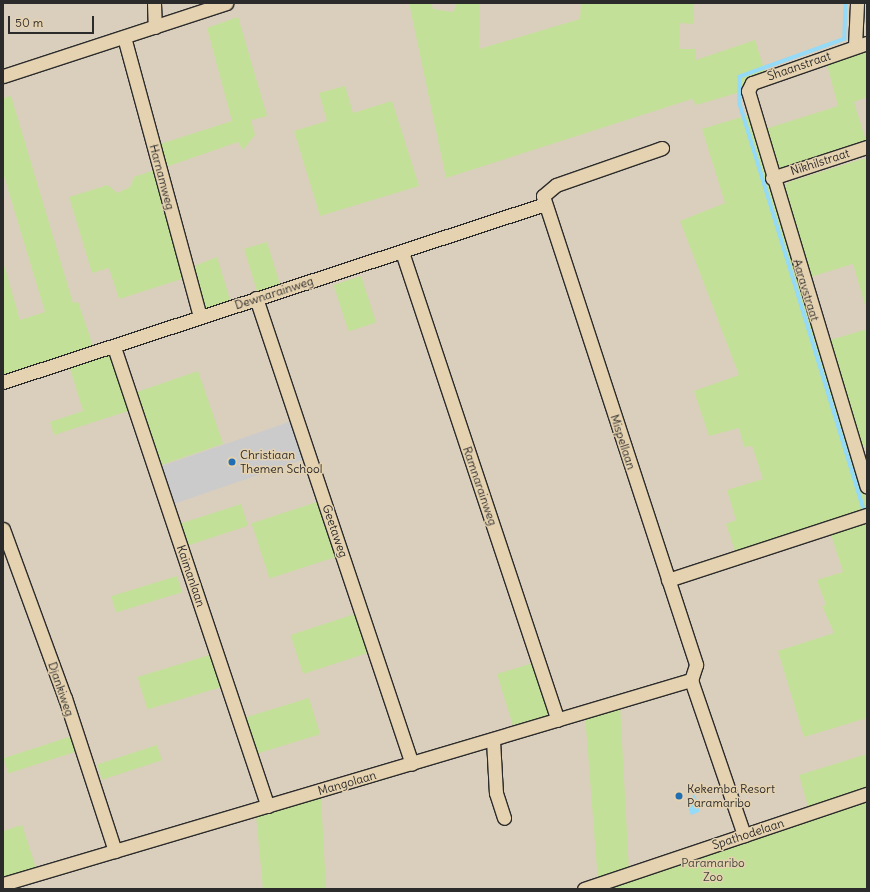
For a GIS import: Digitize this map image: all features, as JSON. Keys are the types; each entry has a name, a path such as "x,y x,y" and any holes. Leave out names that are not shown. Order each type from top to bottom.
{"street":[{"path":"154,3 155,26"},
{"path":"3,76 226,3"},
{"name":"Shaanstraat","path":"748,91 752,83 861,45 857,3"},
{"name":"Harnamweg","path":"124,37 200,316"},
{"name":"Aaravstraat","path":"748,91 772,178 867,488"},
{"name":"Nikhilstraat","path":"772,178 867,147"},
{"path":"545,204 543,196 556,185 662,148"},
{"name":"Dewnarainweg","path":"3,382 200,316 402,252 545,204"},
{"name":"Mispellaan","path":"545,204 696,665 691,680"},
{"name":"Ramnarainweg","path":"402,252 558,720"},
{"name":"Geetaweg","path":"256,298 412,764"},
{"name":"Kaimanlaan","path":"114,346 268,806"},
{"path":"668,580 867,515"},
{"name":"Djankiweg","path":"3,529 65,698 115,851"},
{"path":"691,680 744,835"},
{"name":"Mangolaan","path":"3,884 493,740 691,680"},
{"path":"493,740 496,793 504,818"},
{"name":"Spathodelaan","path":"584,889 867,794"}],"shaded area":[{"name":"Christiaan Themen School","path":"292,421 305,459 174,504 161,466"}],"green space":[{"path":"409,3 431,3 433,9 453,12 457,3 480,3 479,49 580,19 581,3 694,3 693,24 680,23 679,49 695,49 696,60 755,40 765,72 744,91 696,105 692,99 446,178"},
{"path":"238,17 267,116 251,120 255,135 243,150 238,142 163,168 157,145 232,121 207,28"},
{"path":"867,48 867,97 854,102 867,144 778,173 762,130 838,106 826,61"},
{"path":"345,86 353,113 392,101 419,186 320,216 294,131 327,121 319,93"},
{"path":"11,96 73,303 78,302 93,346 3,376 3,262 20,320 45,312 3,173 3,98"},
{"path":"748,115 867,503 867,718 804,737 778,651 834,633 822,606 826,605 817,580 843,572 827,522 735,551 726,524 736,520 727,490 763,479 752,446 744,447 739,428 709,436 694,391 739,375 680,221 725,203 702,129"},
{"path":"862,159 867,159 867,312 853,264 807,278 783,187 789,182"},
{"path":"155,170 185,278 119,299 109,268 92,273 69,197 108,185 117,193 130,187 134,177"},
{"path":"267,242 281,287 258,294 244,249"},
{"path":"217,257 231,303 206,310 202,306 192,267"},
{"path":"361,276 376,323 349,332 333,285"},
{"path":"867,329 867,446 861,448 827,341"},
{"path":"108,354 113,356 131,410 54,435 50,422 83,411 69,366"},
{"path":"198,371 223,444 161,465 136,392"},
{"path":"320,501 338,556 269,578 252,523"},
{"path":"241,504 248,526 186,546 179,524"},
{"path":"177,576 182,592 116,612 111,596"},
{"path":"358,613 371,652 303,674 290,635"},
{"path":"213,654 223,687 147,710 137,677"},
{"path":"533,663 551,708 548,716 514,729 497,674"},
{"path":"309,698 320,734 254,755 243,718"},
{"path":"620,704 629,871 598,882 585,715"},
{"path":"72,736 77,751 8,773 4,758"},
{"path":"157,745 162,760 102,780 97,764"},
{"path":"867,754 867,791 809,810 799,775"},
{"path":"321,797 326,889 263,889 256,815"},
{"name":"Paramaribo Zoo","path":"867,800 867,889 594,889"},
{"path":"22,825 37,871 3,881 3,831"}],"water":[{"path":"694,794 700,806 699,812 691,815 687,805"}],"waterway":[{"path":"846,3 845,39 740,77 740,104 863,507"}],"place":[{"name":"Christiaan Themen School","path":"232,462"},
{"name":"Kekemba Resort Paramaribo","path":"679,796"}]}
